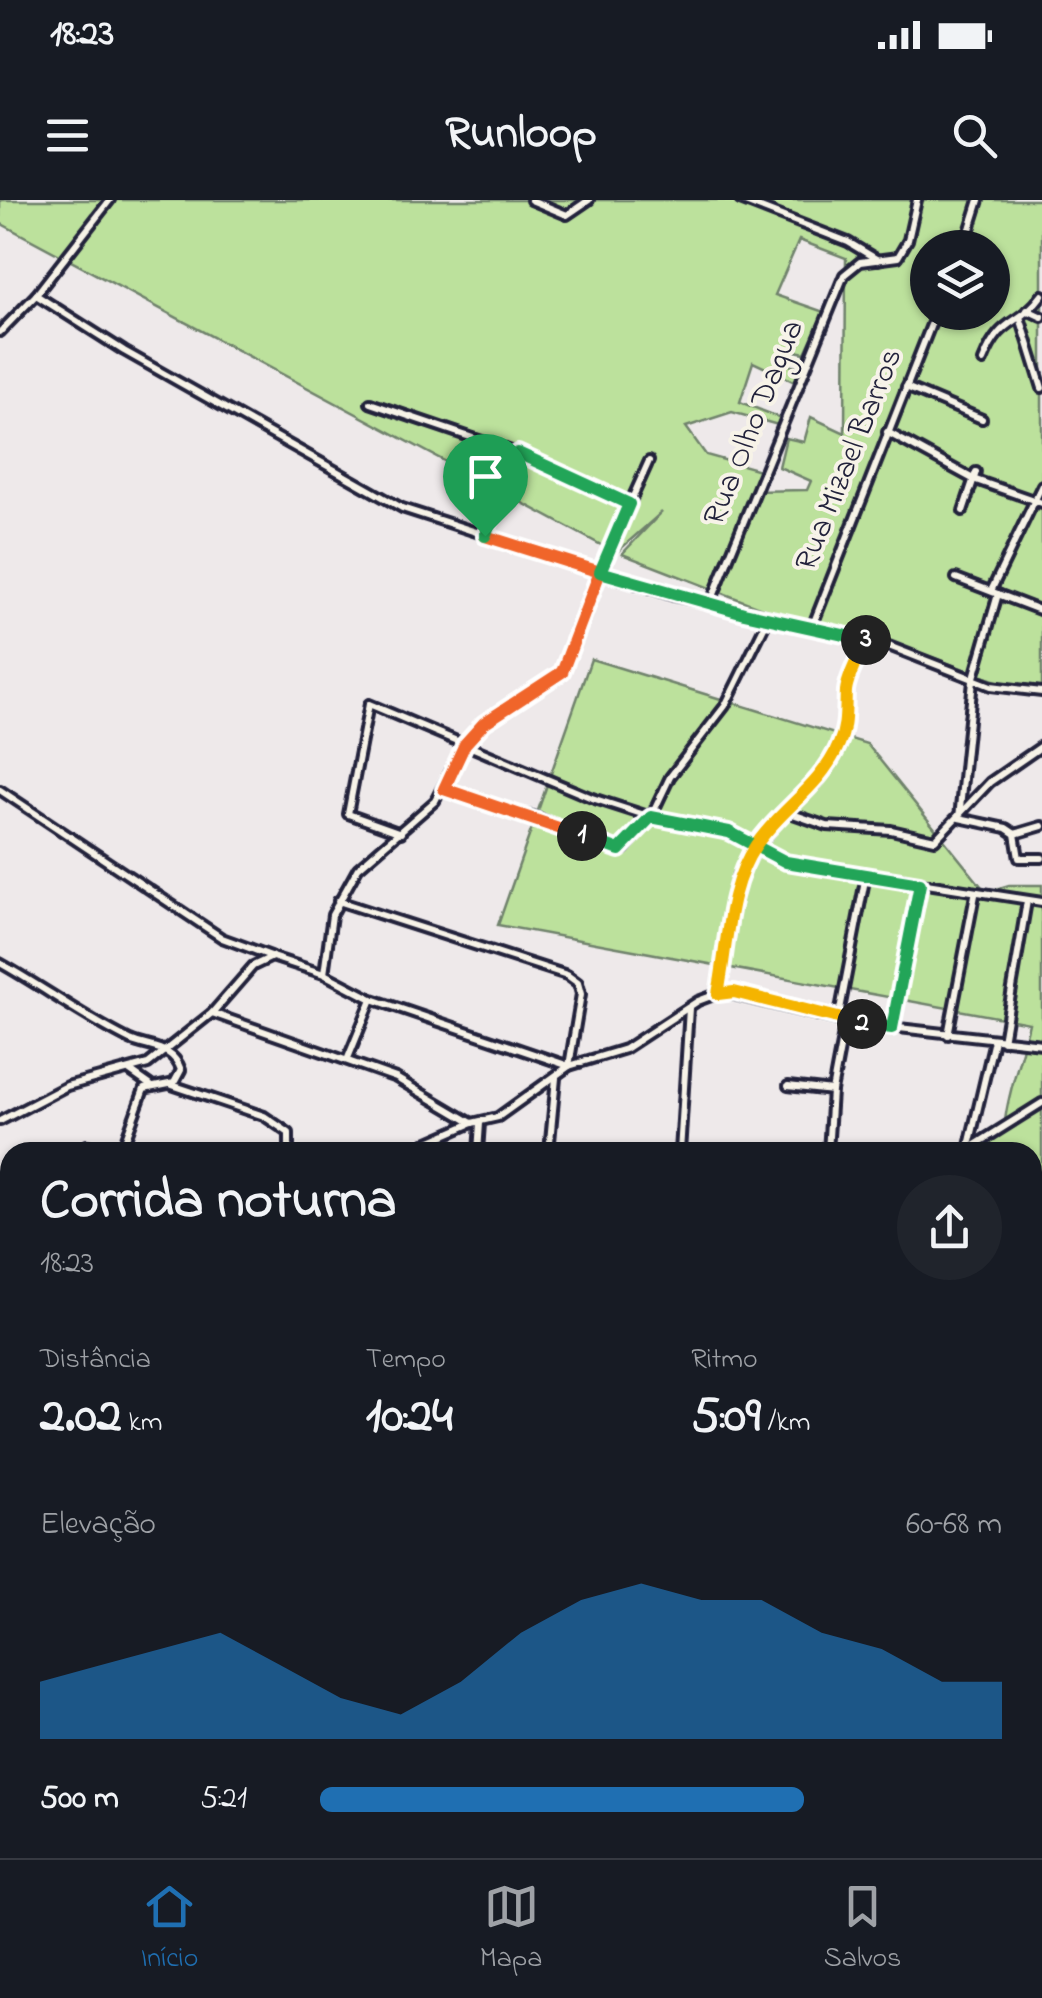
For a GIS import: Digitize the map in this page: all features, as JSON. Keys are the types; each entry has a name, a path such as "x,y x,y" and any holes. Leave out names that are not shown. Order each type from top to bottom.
{"street":[{"path":"0,332 36,295 110,200"},
{"path":"531,200 567,215 589,200"},
{"path":"740,200 848,242 879,261 903,250 917,200"},
{"path":"970,230 979,200"},
{"name":"Rua Olho Dagua","path":"710,604 844,275 854,264 879,261"},
{"path":"36,295 384,500 600,572 768,619 908,651 973,680 1042,692"},
{"path":"983,361 998,330 1024,314 1042,295"},
{"path":"1024,314 1042,317"},
{"path":"1024,314 1042,388"},
{"name":"Rua Mizael Barros","path":"812,626 929,330"},
{"path":"906,387 982,419"},
{"path":"370,403 518,453 629,504"},
{"path":"888,432 1038,503"},
{"path":"485,536 518,453"},
{"path":"324,974 338,901 358,868 444,789 465,744 498,712 562,672 600,572 649,462"},
{"path":"963,511 974,475"},
{"path":"958,818 973,680 994,592 1038,503 1042,484"},
{"path":"956,578 1042,610"},
{"path":"444,789 514,814 534,816 616,850 624,849 651,817 670,777 737,684 768,619"},
{"path":"718,994 734,889 755,845 784,811 817,782 839,746 845,724 847,686 866,640"},
{"path":"401,832 348,814 369,704 592,798 651,817 729,832 786,862 1042,902"},
{"path":"784,811 827,826 891,830 929,842 958,818 990,782 1042,746"},
{"path":"0,790 222,938 324,974 372,999 569,1066"},
{"path":"958,818 1006,828 1015,834 1019,858 1042,858"},
{"path":"1015,834 1042,826"},
{"path":"829,1142 841,1021 866,875"},
{"path":"892,1028 920,884"},
{"path":"948,1036 975,894"},
{"path":"338,901 534,962 578,984 579,1012 569,1066"},
{"path":"969,1142 998,1041 1027,901"},
{"path":"0,1121 67,1086 148,1064 212,1013 246,973 272,956"},
{"path":"0,962 133,1041 164,1049 182,1070 170,1084"},
{"path":"430,1142 510,1111 569,1066 625,1048 718,994 734,992 841,1021 1042,1044"},
{"path":"348,1058 372,999"},
{"path":"681,1142 689,1008"},
{"path":"212,1013 348,1058 422,1090 476,1123"},
{"path":"130,1071 150,1086"},
{"path":"550,1142 556,1077"},
{"path":"125,1142 144,1089 170,1084 271,1120 289,1133 289,1142"},
{"path":"788,1086 832,1092"},
{"path":"980,1142 1042,1103"},
{"path":"476,1123 477,1142"}],"green space":[{"path":"0,200 1042,200 1042,698 910,649 764,609 622,554 662,512 616,553 0,223","holes":["799,240 846,258 845,433 811,417 804,442 786,438 779,467 811,481 807,490 753,491 760,470 706,455 686,427 732,412 778,425 781,418 740,402 753,362 795,382 801,369 778,361 781,348 805,353 824,312 775,295"]},
{"path":"591,659 867,744 986,892 1009,885 1042,885 1042,1142 978,1142 1005,1121 1029,1023 498,925"}],"route":[{"path":"485,536 518,453 629,504 600,572 674,596 866,640 847,686 845,724 839,746 817,782 784,811 755,845 738,875 718,994 734,992 845,1022 892,1028 920,884 786,862 755,845 729,832 651,817 624,849 616,850 534,816 514,814 444,789 465,744 484,723 562,672 600,572 485,536"}]}
